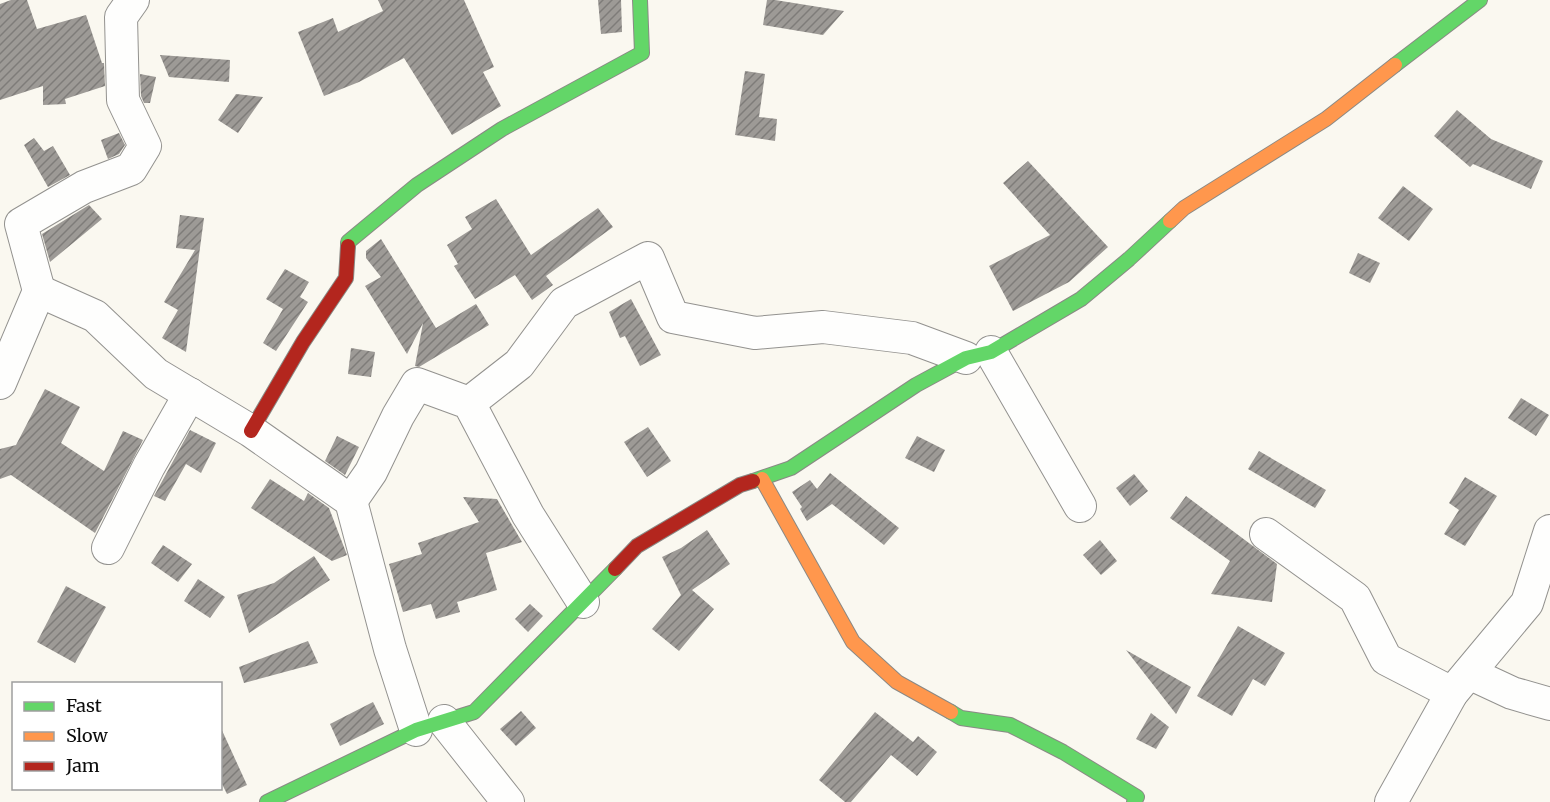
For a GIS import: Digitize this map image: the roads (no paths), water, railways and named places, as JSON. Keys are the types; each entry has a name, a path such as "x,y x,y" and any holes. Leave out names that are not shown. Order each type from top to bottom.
{"street":[{"path":"0,383 39,291 21,224 84,187 131,169 145,147 123,100 121,17 133,0"},
{"path":"251,431 303,342 346,278 348,242 417,185 502,129 642,52 640,0"},
{"path":"267,802 430,726 474,712 637,546 740,485 791,468 916,385 978,355 1081,299 1129,259 1184,208 1326,119 1480,0"},
{"path":"469,403 519,364 564,303 648,258 673,317 755,333 823,327 912,338 978,355 1080,506"},
{"path":"39,291 95,316 156,374 251,431 351,501 390,649 430,726 508,802"},
{"path":"351,501 371,472 398,416 417,384 469,403 528,515 583,602"},
{"path":"108,548 149,466 190,394"},
{"path":"762,479 853,642 897,682 961,718 1010,725 1063,752 1137,797 1134,802"},
{"path":"1391,802 1460,683 1527,603 1550,531"},
{"path":"1266,534 1355,598 1386,659 1460,683 1512,693 1550,704"}]}
